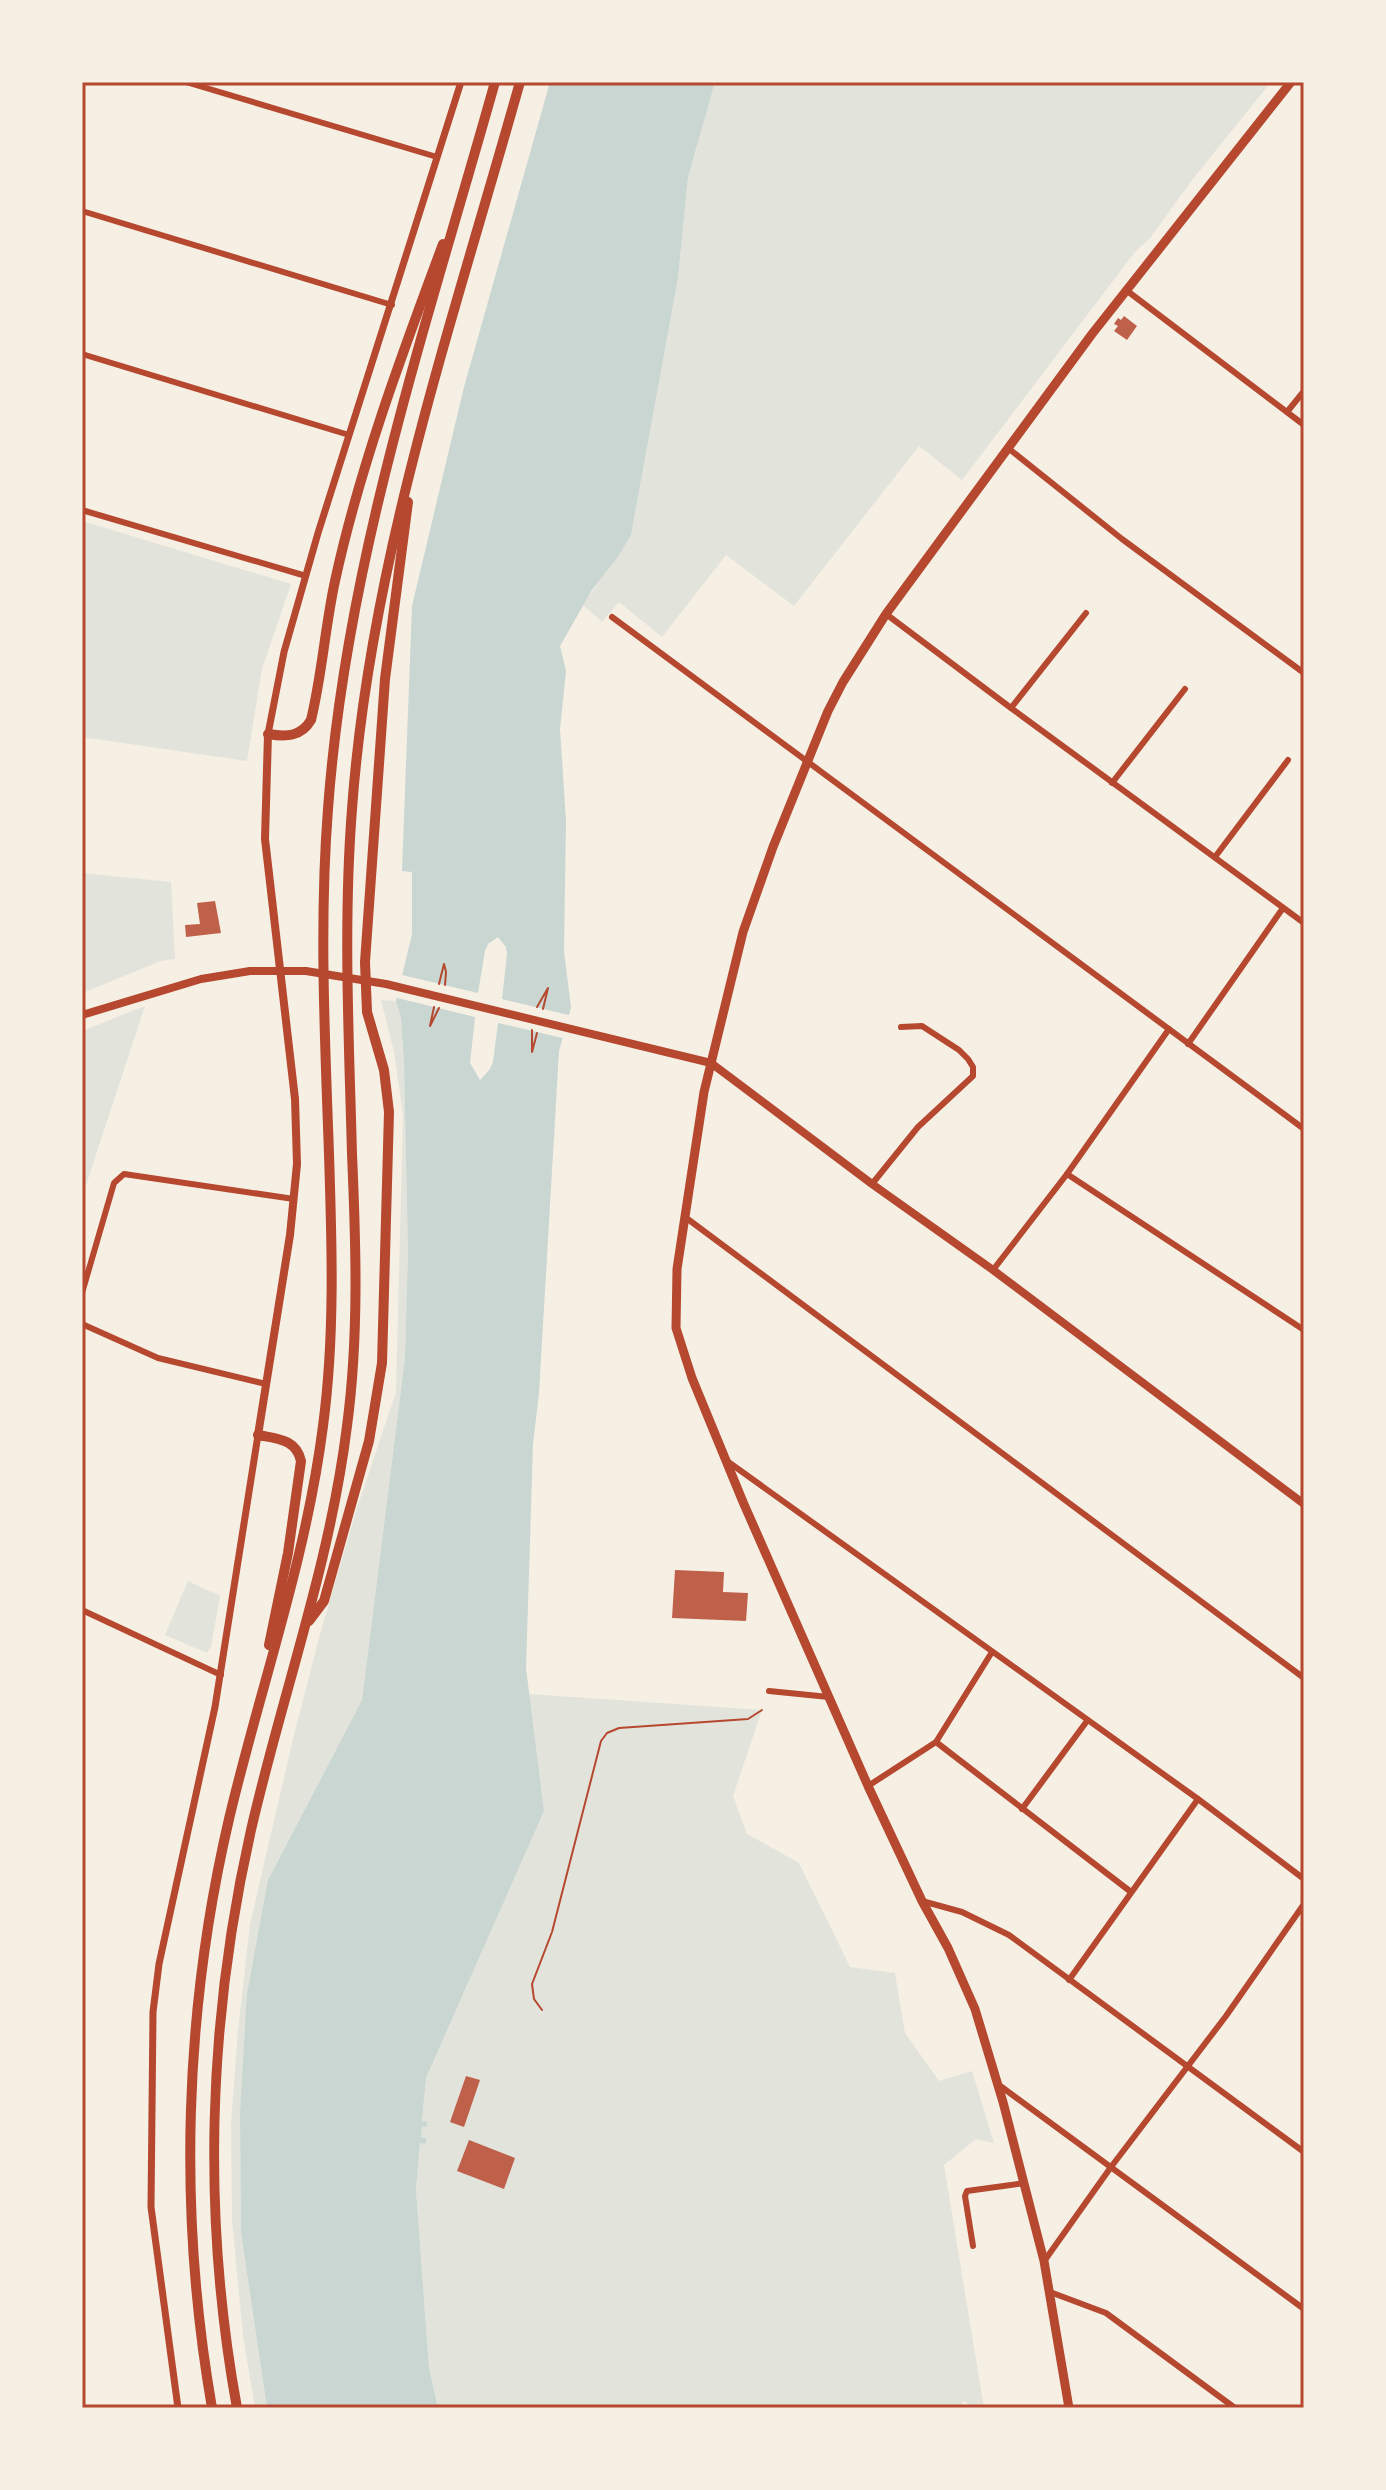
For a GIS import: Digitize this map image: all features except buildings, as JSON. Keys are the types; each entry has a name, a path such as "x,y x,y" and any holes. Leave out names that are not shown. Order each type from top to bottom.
{"highway":[{"path":"212,2408 199,2318 192,2236 192,2071 199,1990 211,1908 230,1814 304,1535 324,1417 331,1338 332,1259 323,941 331,770 354,607 388,461 495,82"},
{"path":"237,2408 223,2315 216,2234 214,2140 219,2032 228,1952 248,1845 336,1501 352,1380 356,1259 347,941 352,812 361,719 386,571 415,454 520,82"},
{"path":"268,734 282,736 300,733 311,720 332,594 351,515 383,412 468,178"},
{"path":"305,1626 324,1601 369,1441 382,1363 389,1112 384,1070 367,1012 365,981 385,679 415,454"},
{"path":"247,1748 288,1553 301,1461 299,1452 288,1441 258,1435"}],"main road":[{"path":"1069,2408 1044,2261 999,2085 975,2009 868,1786 687,1366 676,1328 677,1269 704,1092 743,932 808,760 843,682 886,614 1008,448 1126,290 1291,82"},
{"path":"258,1435 295,1199 297,1164 295,1099 265,839 268,734"},
{"path":"82,1015 192,980 279,969 386,984 711,1063 1304,1504"}],"street":[{"path":"186,82 437,157"},
{"path":"268,734 277,682 306,576 461,82"},
{"path":"82,211 392,305"},
{"path":"1126,290 1304,425"},
{"path":"82,354 349,435"},
{"path":"1287,412 1304,391"},
{"path":"1008,448 1122,539 1304,673"},
{"path":"82,510 306,576"},
{"path":"1011,708 1086,613"},
{"path":"886,614 1304,923"},
{"path":"612,617 1304,1129"},
{"path":"1112,783 1185,689"},
{"path":"1215,857 1288,760"},
{"path":"1188,1044 1283,908"},
{"path":"872,1184 918,1127 973,1076 973,1067 959,1050 922,1026 901,1027"},
{"path":"993,1270 1067,1174 1169,1029"},
{"path":"82,1293 114,1183 124,1174 295,1199"},
{"path":"1067,1174 1304,1330"},
{"path":"685,1217 1304,1678"},
{"path":"82,1324 158,1358 266,1384"},
{"path":"178,2408 151,2207 151,2042 156,1983 221,1675 258,1435"},
{"path":"725,1460 1198,1799 1304,1879"},
{"path":"82,1610 221,1675"},
{"path":"868,1786 936,1742 992,1652"},
{"path":"769,1691 829,1697"},
{"path":"1022,1809 1087,1721"},
{"path":"936,1742 1131,1892"},
{"path":"1069,1980 1198,1799"},
{"path":"922,1901 962,1912 1009,1935 1304,2152"},
{"path":"1044,2261 1226,2016 1304,1904"},
{"path":"999,2085 1304,2309"},
{"path":"973,2246 965,2196 967,2191 1025,2183"},
{"path":"1050,2292 1106,2313 1235,2408"}],"path":[{"path":"439,984 444,964 445,985"},
{"path":"537,1007 548,988 543,1009"},
{"path":"434,1007 430,1026 439,1008"},
{"path":"532,1030 532,1052 538,1032"},
{"path":"542,2010 534,1999 532,1984 552,1932 601,1741 607,1733 619,1728 734,1721 748,1719 762,1710"}],"shaded area":[{"path":"550,82 715,82 688,177 678,278 631,535 592,590 560,646 566,671 560,729 566,821 564,951 571,1008 559,1051 539,1393 533,1444 526,1668 544,1811 426,2078 422,2121 428,2122 426,2127 422,2126 421,2137 427,2139 425,2144 420,2143 416,2190 429,2368 438,2408 267,2408 241,2233 240,2112 247,1994 268,1880 362,1700 405,1358 408,1252 404,1062 401,1018 396,1001 412,934 412,872 402,871 412,606 464,387"},
{"path":"715,82 1271,82 1192,180 1151,237 1135,252 962,480 919,446 794,606 726,555 662,637 619,602 602,622 583,605 631,535 678,278 688,177"},
{"path":"82,521 291,584 262,669 247,761 82,737"},
{"path":"82,873 171,882 175,959 161,961 82,993"},
{"path":"381,1000 396,1001 401,1018 404,1062 408,1252 405,1358 362,1700 268,1880 240,2112 241,2233 267,2408 255,2408 243,2336 232,2220 231,2123 238,2031 250,1924 293,1739 357,1508 396,1392 403,1115 394,1052"},
{"path":"145,1006 82,1197 82,1031"},
{"path":"188,1581 220,1596 211,1647 207,1653 165,1635"},
{"path":"529,1694 762,1710 733,1796 747,1834 799,1863 850,1967 895,1973 905,2033 939,2081 972,2071 994,2143 976,2139 944,2165 984,2408 972,2408 964,2401 960,2408 438,2408 429,2368 416,2190 426,2078 544,1811"}],"pier":[{"path":"498,937 507,954 502,999 573,1016 567,1039 498,1023 493,1062 480,1080 470,1063 475,1017 393,997 398,974 478,993 485,951 488,944"}]}
